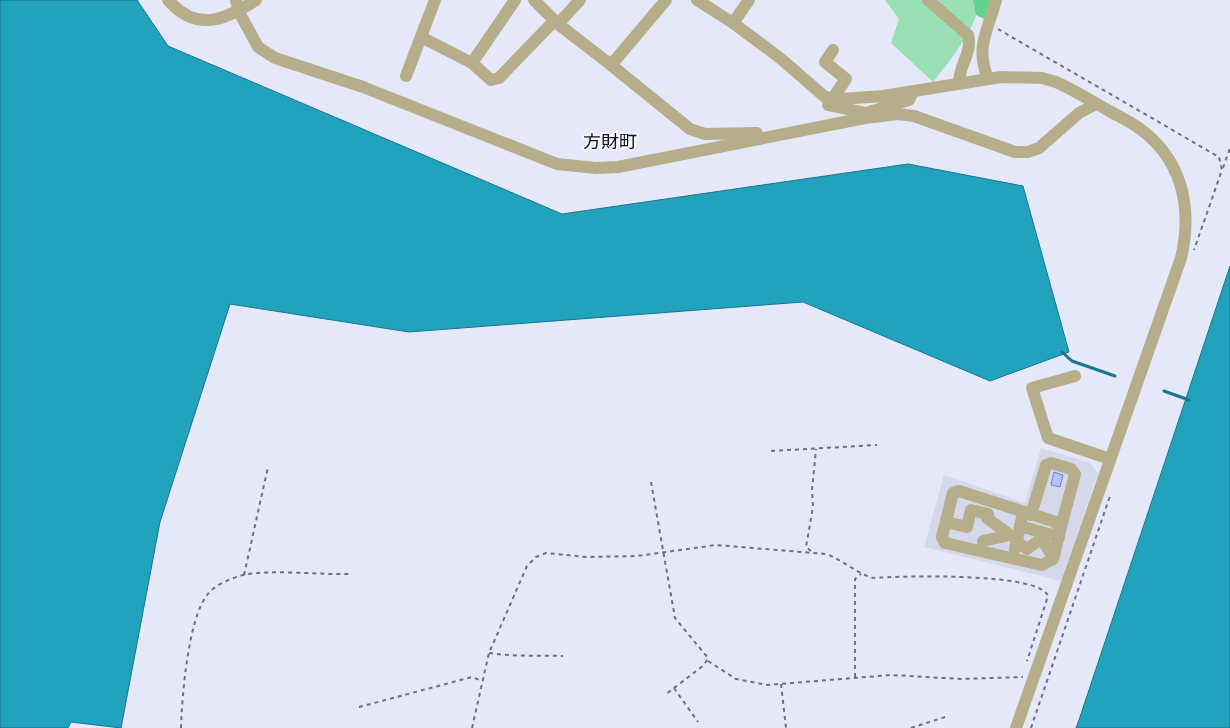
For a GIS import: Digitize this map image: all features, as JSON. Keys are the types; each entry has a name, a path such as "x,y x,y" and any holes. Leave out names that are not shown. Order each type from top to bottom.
{"street":[{"path":"168,0 178,12 195,20 208,21 238,6 256,0"},
{"path":"472,62 515,0"},
{"path":"534,0 556,22 690,129 700,134 743,135 802,131"},
{"path":"421,37 472,62 491,80 499,78 580,0"},
{"path":"611,65 666,0"},
{"path":"697,0 733,23 780,58 827,97 883,96 1001,77 1042,78 1065,86 1137,126 1159,146 1178,177 1185,200 1186,214 1181,258 1016,728"},
{"path":"733,23 749,0"},
{"path":"928,0 968,35 970,47 958,77 959,84"},
{"path":"988,79 981,55 982,44 996,0"},
{"path":"406,76 421,37 430,2"},
{"path":"238,6 258,47 275,58 363,86 557,164 596,168 618,167 802,131 866,115 909,100 913,92"},
{"path":"827,97 846,79 825,62 832,50"},
{"path":"827,97 828,105 866,115 898,114 914,116 1015,152 1028,152 1040,148 1079,113 1096,104"},
{"path":"1075,376 1032,388 1048,438 1110,459"},
{"path":"1071,468 1088,452"},
{"path":"981,546 1002,516 1046,465 1051,463 1071,468 1074,474 1060,534 1055,553 1053,559 1042,565 1012,558 981,546 945,543 942,537 953,493 959,492 1002,516 1023,534 1027,549 1038,541 1043,542 1048,550 1055,553"},
{"path":"1002,516 1023,534 1060,534"},
{"path":"981,546 1010,535 1002,516"},
{"path":"945,525 971,534 976,518 1002,516 1056,522 1060,534"},
{"path":"1012,558 1023,534"}],"path":[{"path":"988,24 1217,154 1222,160 1222,170"},
{"path":"1192,257 1230,148"},
{"path":"771,451 877,444"},
{"path":"812,553 806,547 813,507 812,490 816,449"},
{"path":"244,575 268,467"},
{"path":"651,482 674,618 705,653 708,662 736,679 767,685 892,675 962,679 1016,678 1024,677 1024,671"},
{"path":"1031,728 1112,490"},
{"path":"472,728 489,653 527,566 536,557 546,553 586,557 637,556 716,545 812,553 838,558 860,574 873,578 900,576 986,579 1040,586 1046,591 1048,602 1036,627 1026,662"},
{"path":"181,728 189,654 199,609 208,594 217,586 244,575 260,573 350,574"},
{"path":"854,677 856,579 860,574"},
{"path":"489,653 510,656 563,656"},
{"path":"665,695 708,662"},
{"path":"359,707 472,677 482,681"},
{"path":"781,684 786,728"},
{"path":"674,688 698,722"},
{"path":"911,728 945,717"}],"shaded area":[{"path":"1041,448 1090,463 1098,473 1061,581 924,547 944,475 1025,503"}],"green space":[{"path":"885,0 973,0 976,11 974,22 958,50 933,82 891,43 899,19"},
{"path":"973,0 991,0 984,19 976,15"}],"water":[{"path":"0,0 137,0 168,46 562,214 908,164 1023,186 1069,352 990,381 803,302 409,332 230,304 160,522 121,728 71,722 68,728 0,728"},
{"path":"1230,266 1230,728 1076,728 1079,720"}],"building":[{"path":"1054,472 1063,475 1060,487 1051,485"}],"waterway":[{"path":"1062,352 1072,361 1115,376"},
{"path":"1164,391 1189,400"}],"district":[{"name":"方財町","path":"610,141"}]}
